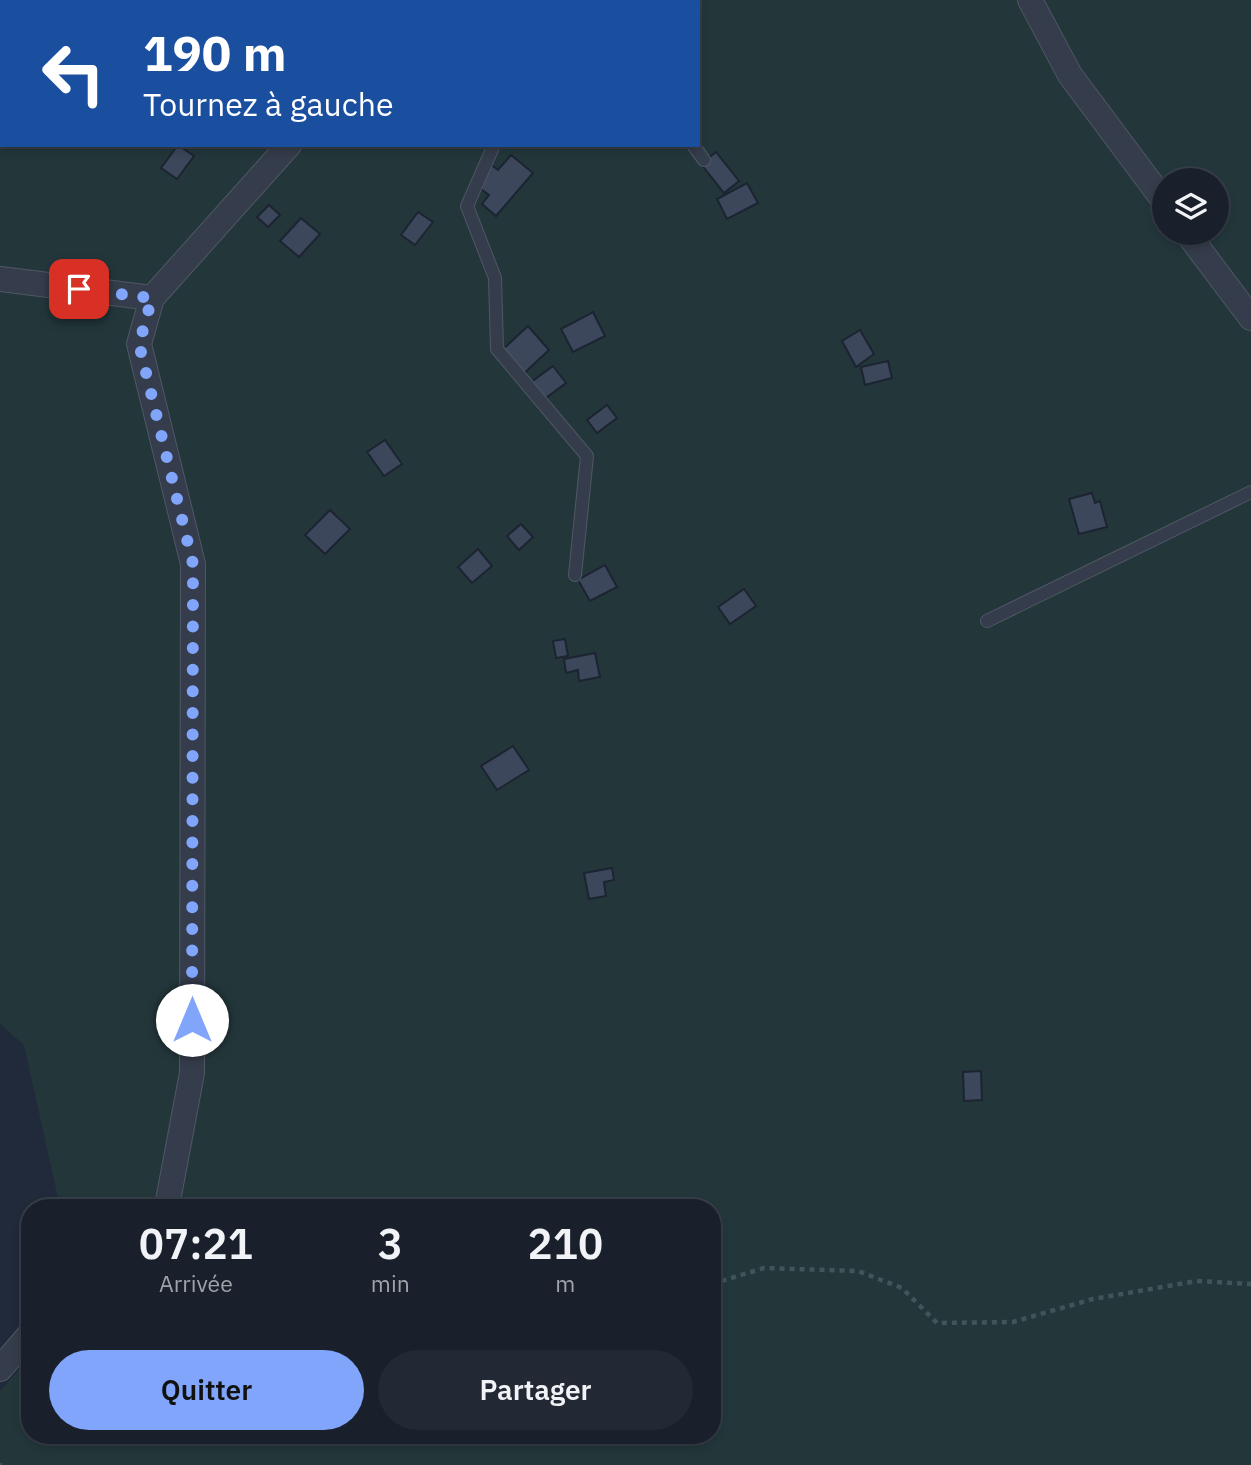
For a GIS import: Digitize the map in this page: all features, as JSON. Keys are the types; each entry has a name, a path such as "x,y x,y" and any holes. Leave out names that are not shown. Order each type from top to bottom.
{"street":[{"path":"1030,0 1070,75 1152,185"},
{"path":"167,1199 192,1073 193,564 139,344 152,298 287,147"},
{"path":"1196,245 1251,318"},
{"path":"0,279 152,298"},
{"path":"0,1369 21,1344"}],"lane":[{"path":"493,147 467,206 495,278 497,349 587,456 575,575"},
{"path":"694,147 704,160"},
{"path":"987,621 1251,492"}],"path":[{"path":"721,1281 764,1268 858,1270 902,1287 937,1322 1013,1322 1093,1299 1197,1282 1251,1284"}],"green space":[{"path":"700,0 1251,0 1251,1465 0,1465 0,1391 21,1367 21,1444 721,1444 721,1199 58,1199 24,1045 0,1024 0,147 700,147"}],"building":[{"path":"177,147 194,156 177,179 161,168"},
{"path":"716,152 739,181 724,193 701,164"},
{"path":"511,155 533,173 496,216 482,204 489,195 474,184 490,164 498,170"},
{"path":"747,183 758,203 727,219 717,199"},
{"path":"269,205 280,215 268,227 257,217"},
{"path":"418,212 433,222 415,245 401,235"},
{"path":"301,218 320,234 299,257 280,241"},
{"path":"593,312 605,336 573,352 561,329"},
{"path":"528,326 549,350 520,377 499,353"},
{"path":"860,330 874,354 856,367 842,341"},
{"path":"888,361 892,378 865,385 861,367"},
{"path":"553,366 566,383 543,400 530,383"},
{"path":"607,405 617,418 597,433 587,420"},
{"path":"385,440 402,464 384,476 367,452"},
{"path":"1092,493 1095,503 1100,501 1107,527 1079,534 1069,499"},
{"path":"330,510 350,529 325,554 305,535"},
{"path":"521,524 533,537 519,550 507,536"},
{"path":"478,549 492,566 472,583 458,567"},
{"path":"605,565 617,587 590,601 578,580"},
{"path":"744,589 756,606 730,624 718,607"},
{"path":"565,639 568,656 556,658 553,641"},
{"path":"595,653 600,677 579,681 578,670 566,673 564,659"},
{"path":"513,746 529,770 497,790 481,766"},
{"path":"612,868 614,880 604,882 606,896 589,899 584,873"},
{"path":"981,1071 982,1100 964,1101 963,1072"}],"route":[{"path":"79,289 152,298 139,344 193,564 192,1020"}]}
